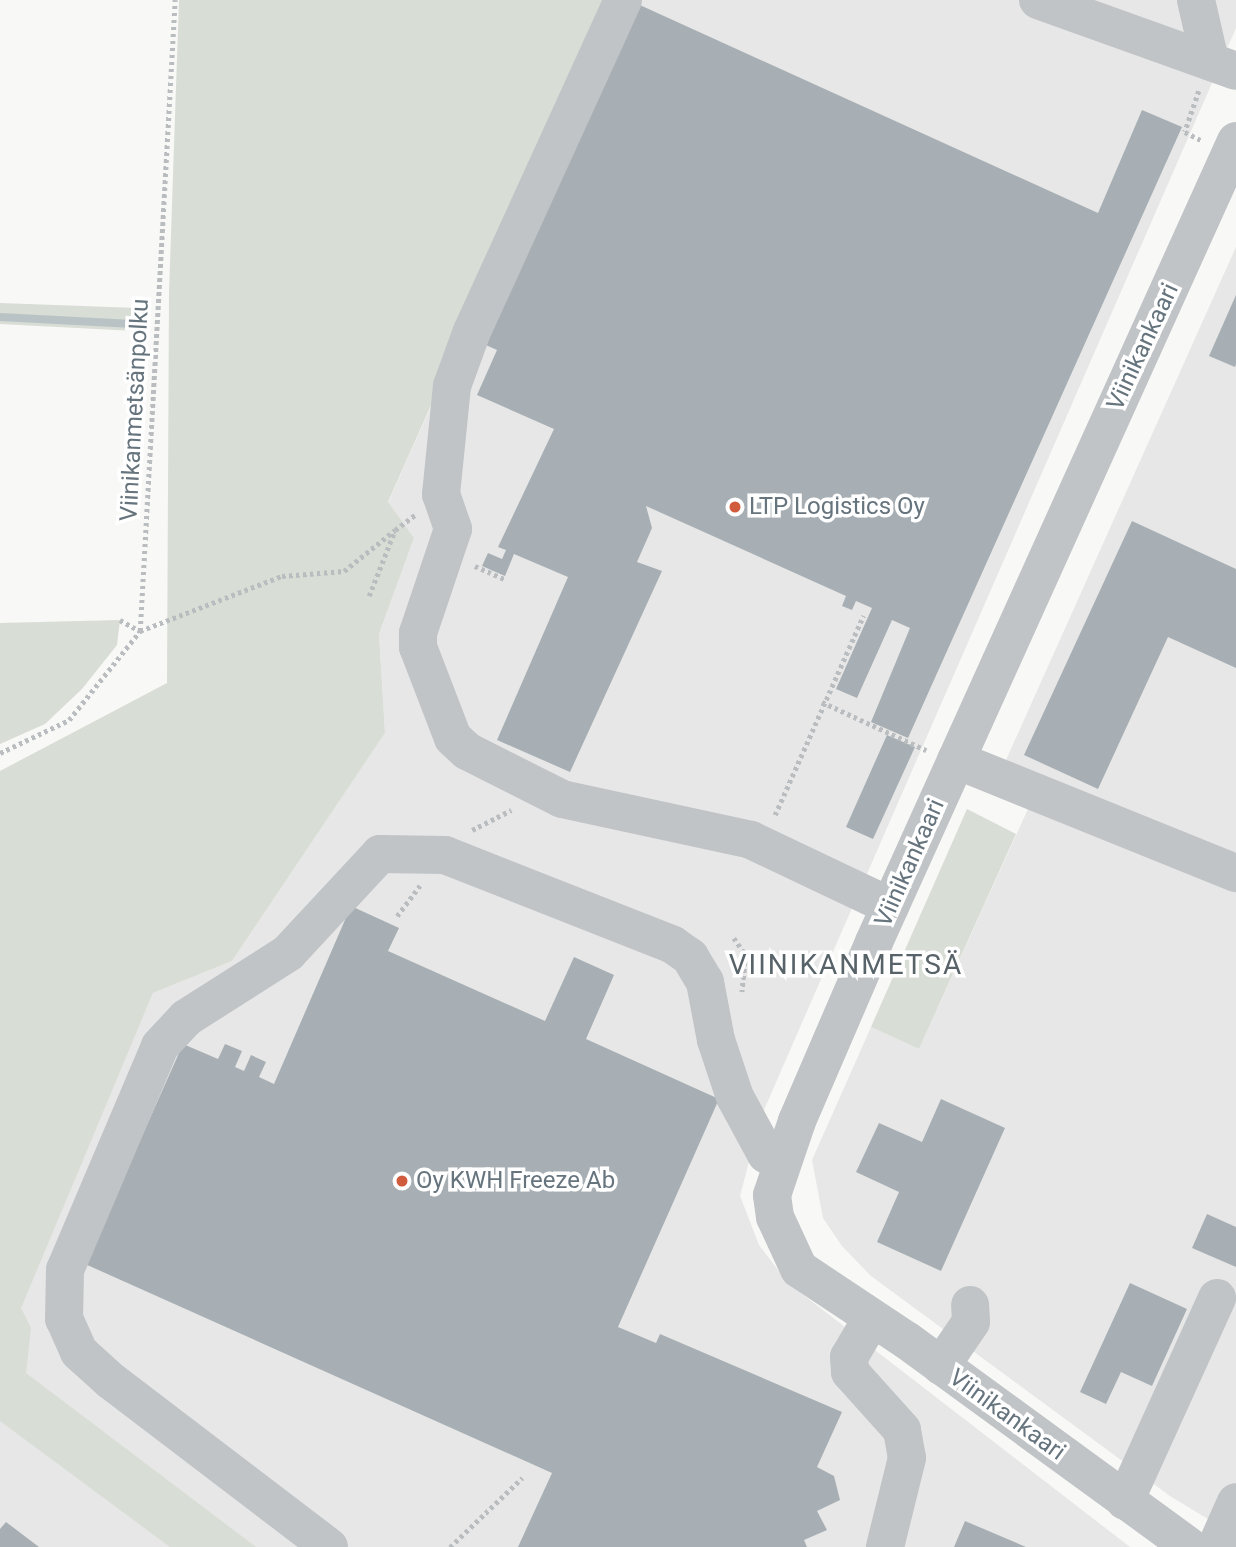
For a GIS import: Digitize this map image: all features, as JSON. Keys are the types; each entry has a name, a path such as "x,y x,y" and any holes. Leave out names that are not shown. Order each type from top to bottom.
{"street":[{"path":"623,0 472,331 452,386 440,494 453,529 418,633 418,647 453,738 467,751 562,799 751,840 890,906"},
{"path":"1038,0 1211,42 1220,0"},
{"name":"Viinikankaari","path":"1190,1547 941,1366 799,1269 775,1217 772,1195 780,1164 890,906 947,757 1236,141"},
{"path":"947,757 1236,873"},
{"path":"329,1547 110,1381 79,1352 64,1319 65,1270 160,1045 186,1018 288,953 380,854 445,855 673,945 690,957 705,982 716,1040 735,1097 766,1154 780,1164"},
{"path":"1125,1501 1217,1298"},
{"path":"941,1366 981,1315"},
{"path":"872,1318 849,1357 850,1371 902,1430 907,1458 885,1547"},
{"path":"1216,1547 1236,1502"}],"path":[{"name":"Viinikanmetsänpolku","path":"140,631 175,0"},
{"path":"0,753 45,735 69,720 140,631 282,576 317,575 344,570 440,494"},
{"path":"369,596 396,530"},
{"path":"470,563 506,580"},
{"path":"751,840 771,822 822,702 863,617"},
{"path":"120,620 140,631"},
{"path":"822,702 947,757"},
{"path":"482,826 519,806"},
{"path":"450,1547 522,1478"}],"shaded area":[{"path":"179,0 611,0 388,502 414,538 379,634 385,733 232,961 153,993 21,1308 31,1328 26,1373 256,1547 170,1547 0,1421 0,771 167,683 169,293"},
{"path":"611,0 1236,0 1236,28 760,1119 740,1196 759,1245 788,1283 1130,1547 0,1547 0,1355 153,993 232,961 385,733 379,634 414,538 388,503"},
{"path":"1236,247 1236,1536 1170,1496 871,1276 842,1246 823,1218 812,1160 871,1027 919,1049 1028,809 1006,760"},
{"path":"0,303 137,308 135,331 0,324"},
{"path":"120,620 117,645 82,689 45,724 0,744 0,623"},
{"path":"967,809 1016,834 919,1049 871,1027"}],"building":[{"path":"631,1 1098,213 1142,110 1182,127 908,738 871,722 910,628 892,620 857,698 836,689 872,608 856,601 852,610 842,606 846,596 646,506 652,528 637,562 662,571 570,772 497,740 568,577 514,554 505,576 482,566 488,553 502,559 506,550 498,547 554,429 477,395 497,350 479,342"},
{"path":"1236,295 1236,364 1235,367 1209,356"},
{"path":"1132,521 1236,569 1236,668 1168,637 1098,789 1024,755"},
{"path":"887,735 915,747 873,839 846,827"},
{"name":"Oy KWH Freeze Ab","path":"351,906 399,928 388,951 545,1021 574,957 614,975 586,1039 719,1099 618,1327 656,1343 660,1334 842,1412 817,1467 834,1476 840,1500 817,1511 827,1530 804,1540 807,1547 518,1547 552,1473 85,1264 183,1044 218,1059 225,1044 242,1051 235,1067 244,1071 251,1055 266,1062 259,1077 274,1084"},
{"path":"941,1099 1005,1128 941,1271 877,1242 899,1192 856,1172 879,1123 922,1142"},
{"path":"1207,1214 1236,1227 1236,1267 1192,1248"},
{"path":"1130,1283 1187,1309 1152,1386 1121,1372 1106,1404 1080,1392"},
{"path":"965,1521 1026,1547 954,1547"},
{"path":"6,1522 39,1547 0,1547 0,1529"}],"waterway":[{"path":"0,317 133,324"}],"place":[{"name":"LTP Logistics Oy","path":"735,507"},
{"name":"Oy KWH Freeze Ab","path":"402,1181"}],"district":[{"name":"VIINIKANMETSÄ","path":"846,965"}]}
